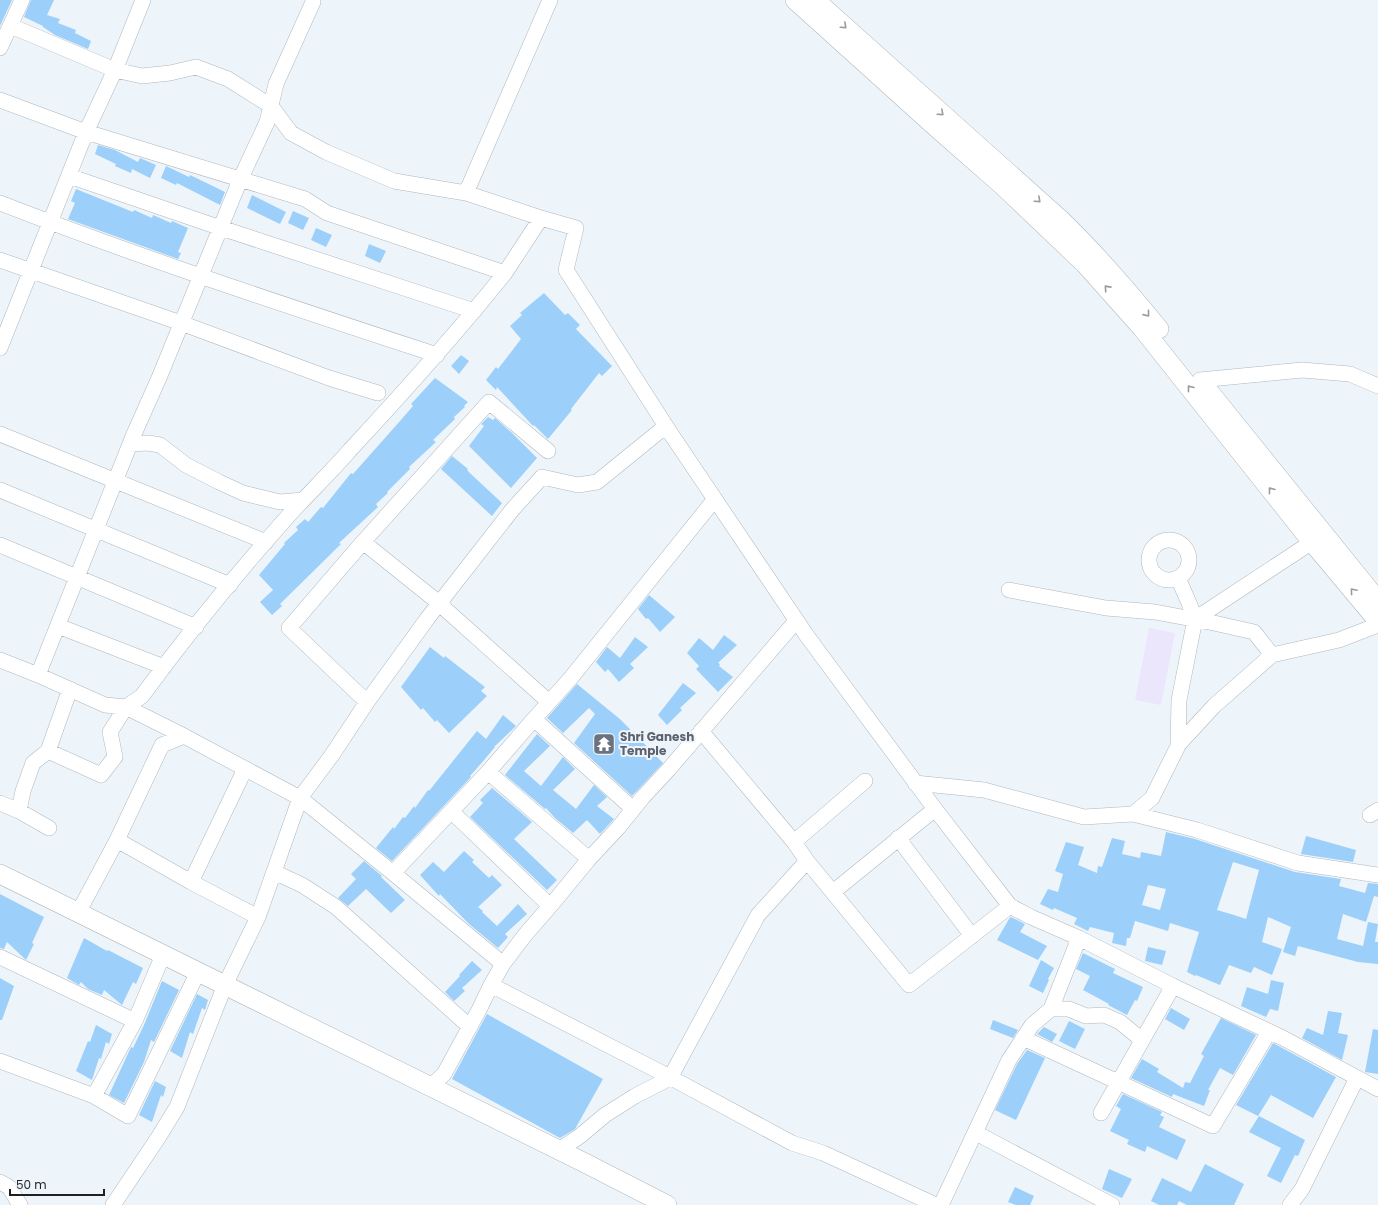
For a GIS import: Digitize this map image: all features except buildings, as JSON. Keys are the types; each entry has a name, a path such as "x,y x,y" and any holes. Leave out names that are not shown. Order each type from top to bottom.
{"street":[{"path":"0,48 22,0"},
{"path":"0,348 86,132 115,70 143,0"},
{"path":"466,193 550,0"},
{"path":"795,0 1002,185 1085,264 1142,328 1312,542 1378,621"},
{"path":"815,0 1055,215 1091,250 1138,303 1378,601"},
{"path":"38,676 130,444 159,378 240,180 267,122 276,84 313,2"},
{"path":"11,26 115,70 142,76 170,73 196,67 228,79 270,106 291,133 326,152 394,181 466,193 576,228 566,270 666,426 796,621 934,809 1010,906 1026,915 1079,938 1173,986 1269,1032 1378,1089"},
{"path":"0,100 86,132 305,199 327,213 505,273"},
{"path":"69,176 474,312"},
{"path":"0,203 201,277 437,355"},
{"path":"48,752 101,775 115,757 110,732 126,708 142,696 196,627 266,542 437,355 474,312 505,273 541,218"},
{"path":"0,260 181,323 329,378 378,393"},
{"path":"1200,380 1302,370 1350,374 1378,386"},
{"path":"367,702 289,628 363,542 489,402 548,451"},
{"path":"113,1205 177,1107 225,985 258,917 300,798 332,755 367,702 440,603 512,510 542,478 578,485 597,482 666,426"},
{"path":"0,434 266,542"},
{"path":"130,444 148,443 160,445 186,465 243,493 280,502 303,500"},
{"path":"0,490 96,531 230,585"},
{"path":"393,873 488,772 570,679 715,499"},
{"path":"363,542 440,603 549,702"},
{"path":"1195,620 1312,542"},
{"path":"0,545 196,627"},
{"path":"1178,578 1195,620 1179,700 1178,746"},
{"path":"1009,590 1106,608 1155,612 1254,632 1272,655"},
{"path":"430,1087 444,1074 503,964 525,935 589,859 618,828 796,621"},
{"path":"1133,814 1152,798 1178,746 1214,706 1272,655 1339,640 1378,625"},
{"path":"58,626 164,667"},
{"path":"0,660 105,704 126,708 184,736 300,798 503,964"},
{"path":"19,811 23,791 33,763 48,752 70,689"},
{"path":"534,719 633,809"},
{"path":"701,731 794,842 807,861 909,986 1010,906"},
{"path":"78,913 117,840 162,745 184,736"},
{"path":"191,882 245,769"},
{"path":"488,772 589,859"},
{"path":"794,842 865,781"},
{"path":"915,783 984,790 1084,817 1133,814 1197,830 1298,864 1378,874"},
{"path":"0,803 19,811 49,828"},
{"path":"833,892 934,809"},
{"path":"451,811 550,906"},
{"path":"898,838 972,936"},
{"path":"117,840 191,882 258,917"},
{"path":"559,1150 580,1136 605,1115 635,1096 670,1078 758,915 807,861"},
{"path":"274,872 302,885 336,907 470,1027"},
{"path":"0,874 559,1150 666,1205"},
{"path":"941,1205 1009,1060 1032,1025 1051,1009 1079,938"},
{"path":"94,1096 135,1021 163,955"},
{"path":"0,957 135,1021"},
{"path":"0,1061 94,1096 128,1116 198,972"},
{"path":"491,985 792,1143 823,1153 936,1205"},
{"path":"1101,1113 1173,986"},
{"path":"1051,1009 1069,1009 1086,1016 1104,1015 1120,1022 1142,1040"},
{"path":"1024,1038 1118,1083 1214,1126 1269,1032"},
{"path":"1290,1205 1302,1189 1357,1078"},
{"path":"976,1133 1112,1205"},
{"path":"0,1182 9,1187 20,1205"}],"shaded area":[{"path":"1149,628 1175,633 1161,705 1135,700"}],"place":[{"name":"Shri Ganesh Temple","path":"604,744"}]}
